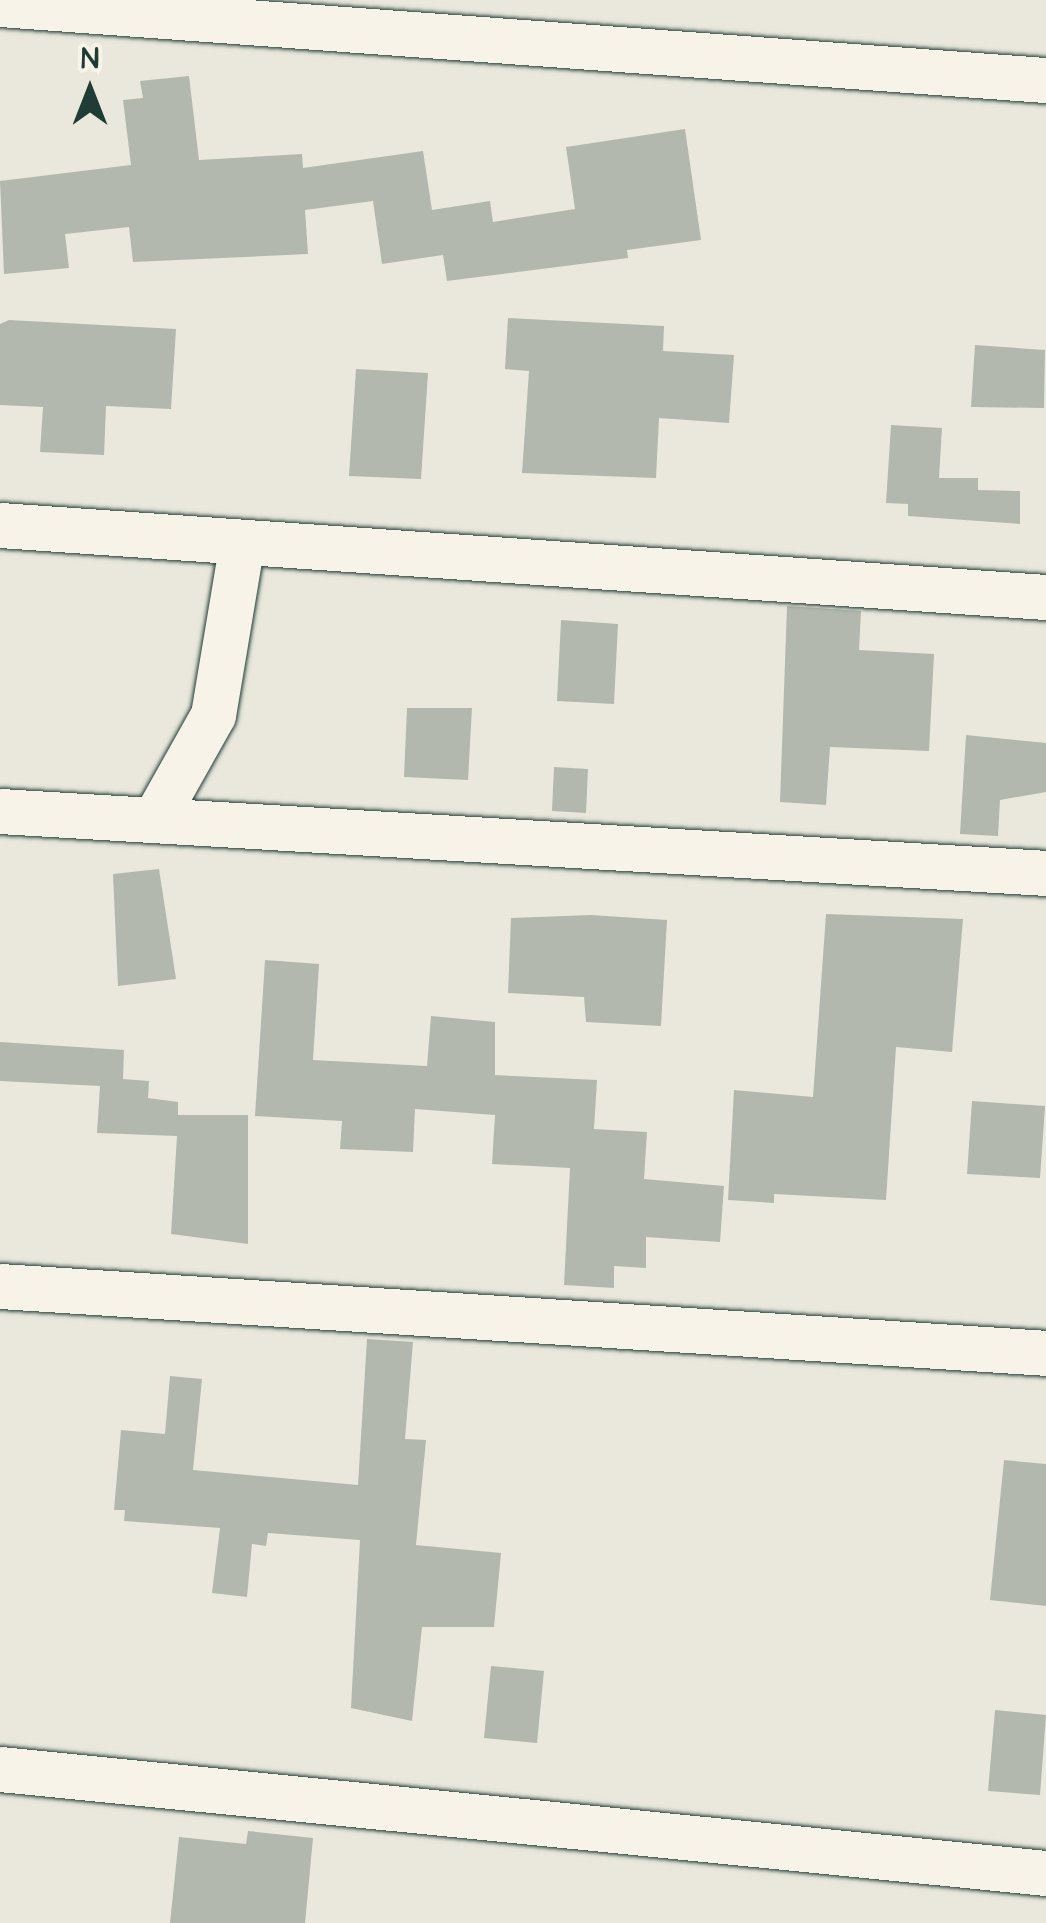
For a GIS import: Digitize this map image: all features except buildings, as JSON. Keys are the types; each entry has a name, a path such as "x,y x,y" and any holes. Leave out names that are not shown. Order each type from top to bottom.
{"street":[{"path":"0,4 1046,80"},
{"path":"0,525 1046,597"},
{"path":"154,820 213,715 242,542"},
{"path":"0,811 1046,874"},
{"path":"0,1286 1046,1353"},
{"path":"0,1769 1046,1873"}]}
